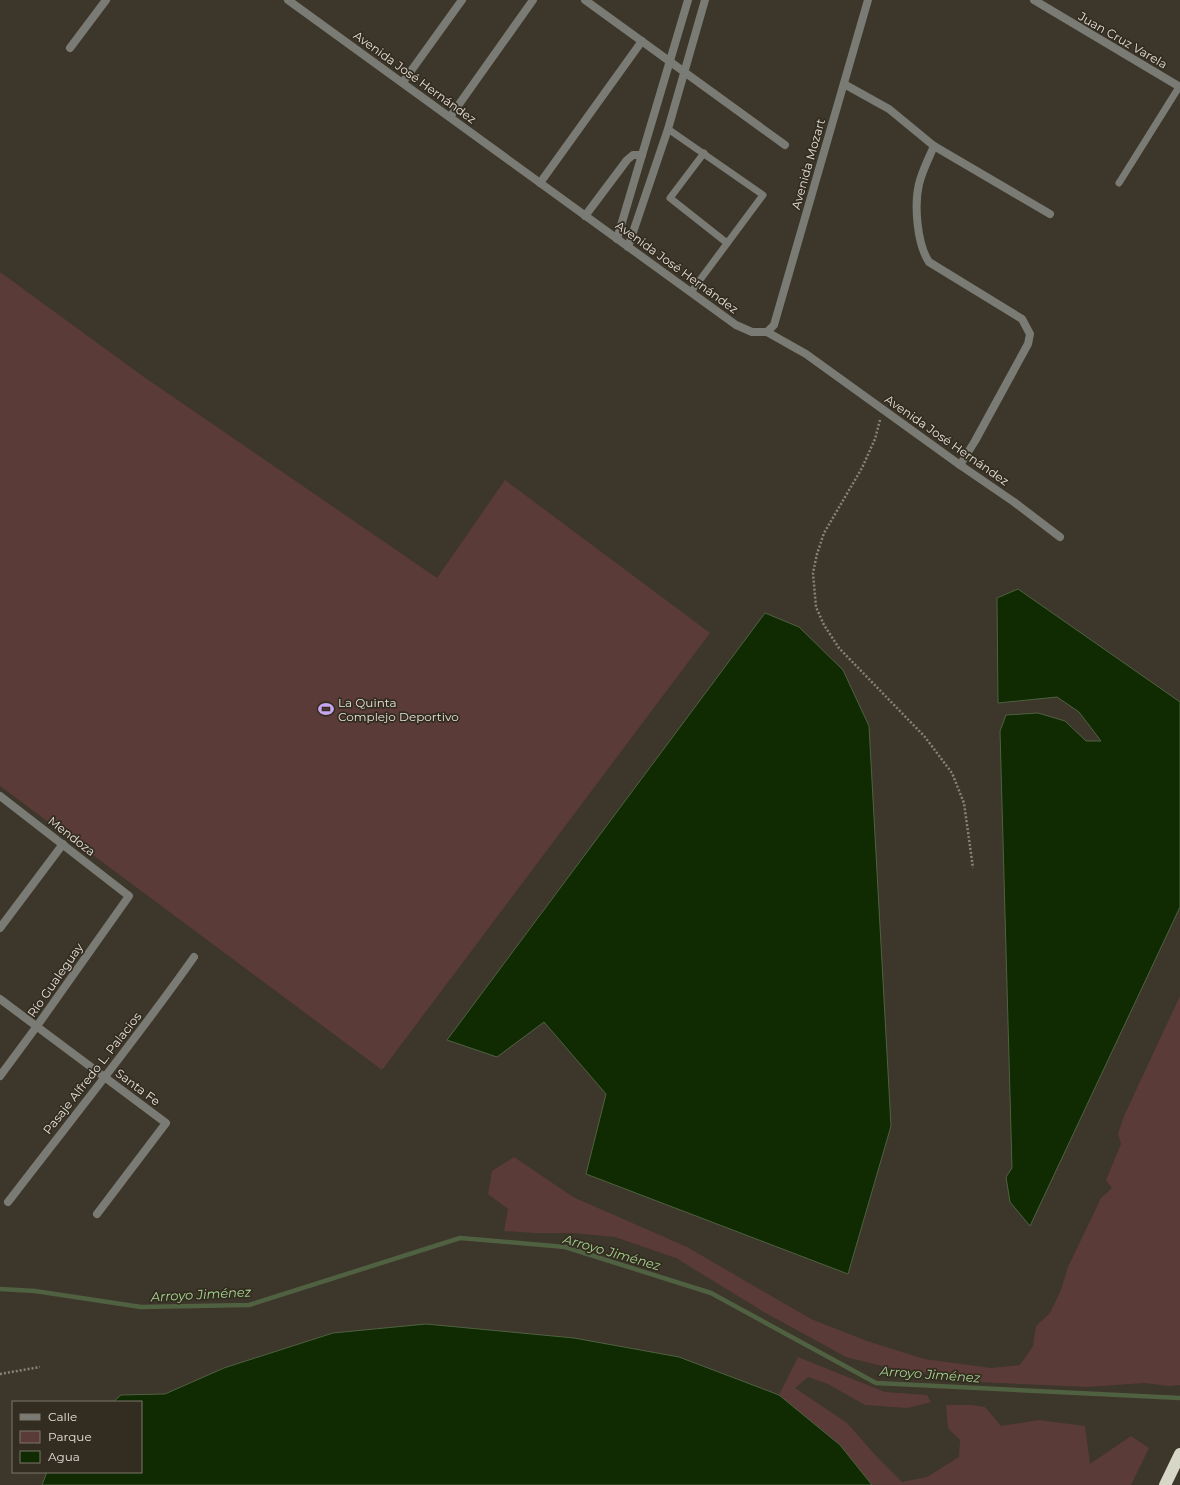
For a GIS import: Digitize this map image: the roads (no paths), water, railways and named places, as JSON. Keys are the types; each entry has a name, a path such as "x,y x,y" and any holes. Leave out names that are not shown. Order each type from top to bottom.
{"highway":[{"path":"1165,1485 1180,1454"}],"street":[{"path":"70,48 106,0"},
{"name":"Avenida José Hernández","path":"288,0 736,325 752,332 767,332 806,354 1014,502 1060,537"},
{"path":"403,82 462,0"},
{"path":"450,117 533,0"},
{"path":"585,0 670,60 785,145"},
{"path":"617,239 688,0"},
{"path":"628,247 686,72 705,0"},
{"name":"Avenida Mozart","path":"767,332 774,325 868,0"},
{"name":"Juan Cruz Varela","path":"1034,0 1180,87"},
{"path":"540,183 642,41"},
{"path":"844,84 889,109 934,146 1050,214"},
{"path":"934,146 919,184 917,200 920,243 923,253 929,262 1022,319 1030,334 1028,344 975,441 960,465"},
{"path":"585,216 627,160 633,155 642,155"},
{"name":"Mendoza","path":"0,797 129,896"},
{"path":"0,928 63,844"},
{"name":"Río Gualeguay","path":"0,1076 38,1026 129,896"},
{"name":"Pasaje Alfredo L. Palacios","path":"8,1202 104,1076 148,1022 194,957"},
{"name":"Santa Fe","path":"0,998 166,1123 97,1214"}],"lane":[{"path":"1119,183 1180,87"},
{"path":"668,129 762,195 691,292"},
{"path":"704,153 670,198 727,243"}],"water":[{"path":"1018,589 1180,702 1180,907 1030,1226 1010,1202 1006,1177 1012,1168 1000,731 1006,715 1038,713 1065,721 1086,741 1101,741 1079,712 1057,697 998,703 997,598"},
{"path":"765,613 799,627 843,670 869,726 891,1126 848,1274 586,1174 606,1094 544,1022 497,1057 447,1040"},
{"path":"426,1324 574,1338 679,1357 779,1395 840,1445 872,1485 42,1485 47,1473 142,1473 142,1401 114,1401 121,1395 165,1394 224,1368 333,1333"}],"waterway":[{"name":"Arroyo Jiménez","path":"0,1289 35,1291 141,1307 249,1305 460,1238 565,1247 711,1293 876,1383 1180,1398"}],"place":[{"name":"La Quinta Complejo Deportivo","path":"326,709"}]}
